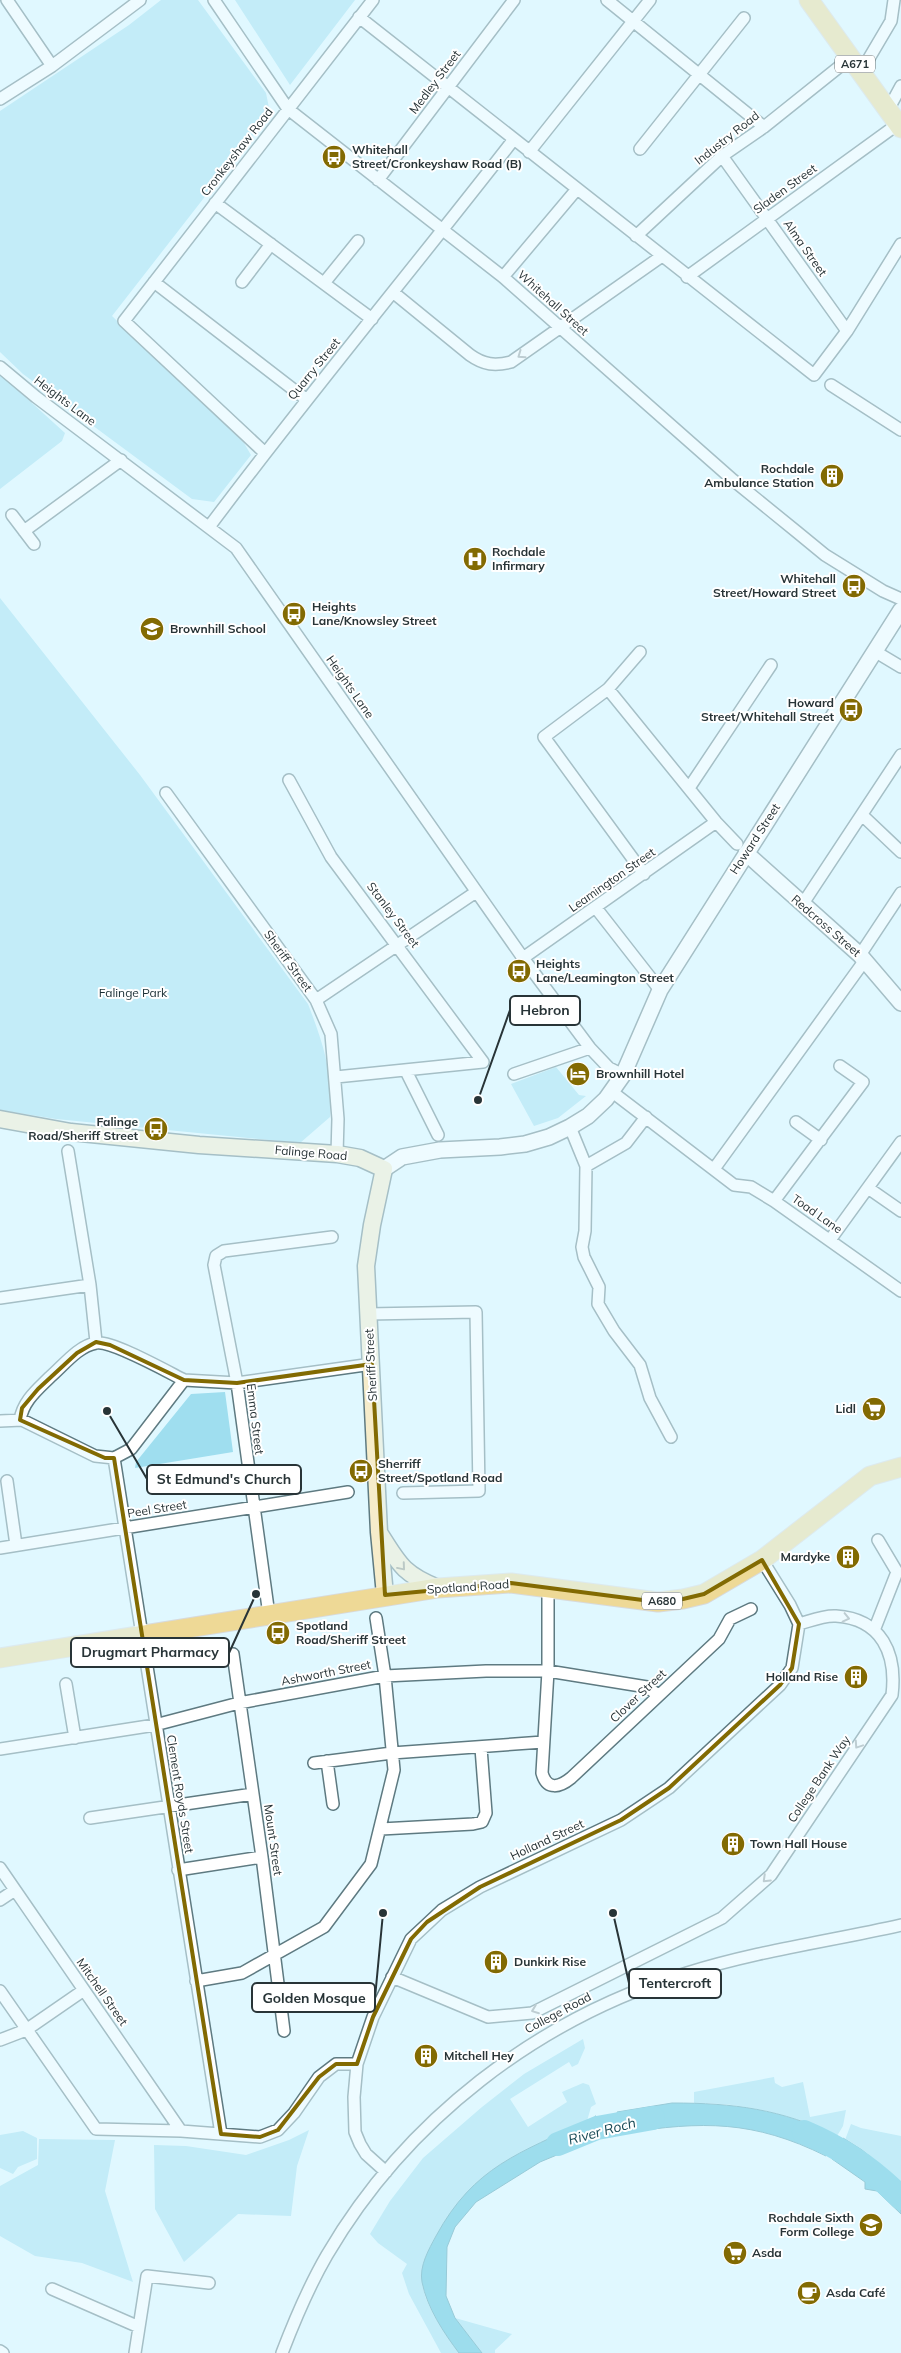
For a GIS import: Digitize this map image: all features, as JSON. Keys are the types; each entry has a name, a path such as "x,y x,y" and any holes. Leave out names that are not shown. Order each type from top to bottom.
{"main road":[{"name":"A671","path":"809,0 896,121"},
{"name":"Falinge Road","path":"0,1119 70,1132 199,1145 337,1154 360,1158 384,1169"},
{"name":"Sheriff Street","path":"384,1169 372,1225 366,1266 379,1532 385,1596"},
{"name":"Spotland Road","path":"0,1658 438,1588 511,1583 658,1602 683,1600 704,1594 762,1560 870,1476 901,1466"},
{"path":"379,1532 406,1572 418,1580 438,1588"}],"street":[{"path":"7,0 52,66"},
{"path":"0,99 52,66 140,0"},
{"name":"Whitehall Street","path":"214,0 288,109 503,277 733,480 825,554 883,591 901,599"},
{"name":"Cronkeyshaw Road","path":"264,453 124,321 372,0"},
{"name":"Medley Street","path":"378,180 514,0"},
{"path":"607,0 764,127"},
{"path":"529,152 650,0"},
{"path":"868,60 896,23 894,0"},
{"path":"359,18 814,375 847,330 901,244"},
{"path":"640,149 744,18"},
{"name":"Industry Road","path":"636,236 722,156 764,127 839,67"},
{"path":"896,121 901,86"},
{"name":"Sladen Street","path":"687,277 896,121"},
{"name":"Quarry Street","path":"209,528 264,453 372,318 394,294 514,139"},
{"name":"Alma Street","path":"722,156 847,330"},
{"path":"503,277 577,189"},
{"path":"215,204 372,318"},
{"path":"324,283 358,240"},
{"path":"242,282 271,244"},
{"path":"394,294 477,360 496,366 511,362 662,256"},
{"path":"154,282 307,400"},
{"name":"Heights Lane","path":"0,367 36,397 236,548 523,958 590,1048 608,1068 623,1076"},
{"path":"831,385 901,430"},
{"path":"24,531 121,460"},
{"path":"12,515 34,544"},
{"name":"Howard Street","path":"623,1076 660,990 742,849 876,652 901,610"},
{"path":"640,652 608,689 544,737 644,874"},
{"path":"876,652 901,667"},
{"path":"688,788 771,665"},
{"name":"Redcross Street","path":"608,689 716,822 802,905 862,957 901,1004"},
{"path":"802,905 901,755"},
{"name":"Stanley Street","path":"289,780 331,857 483,1062 406,1071"},
{"name":"Sheriff Street","path":"166,793 316,1000 331,1034 336,1077 337,1154"},
{"path":"862,815 901,852"},
{"name":"Leamington Street","path":"523,958 716,822"},
{"path":"316,1000 476,892"},
{"path":"714,1169 862,957 901,894"},
{"path":"596,908 660,990"},
{"path":"514,1074 590,1048"},
{"path":"774,1201 863,1082 840,1066"},
{"path":"336,1077 406,1071 438,1135"},
{"path":"384,1169 402,1158 440,1150 525,1144 549,1137 588,1116 612,1091 623,1076"},
{"name":"Toad Lane","path":"612,1091 734,1185 751,1187 774,1201 901,1290"},
{"path":"586,1166 626,1143 646,1117"},
{"path":"796,1122 821,1140"},
{"path":"570,1127 586,1166 584,1257 599,1288 598,1304 603,1316 640,1365 650,1398 671,1437"},
{"path":"830,1240 901,1142"},
{"path":"68,1152 90,1285 96,1342"},
{"path":"868,1188 901,1211"},
{"name":"Emma Street","path":"269,1615 237,1383 214,1265 216,1256 224,1251 332,1237"},
{"path":"0,1298 90,1285"},
{"path":"368,1314 476,1312 479,1491 403,1493"},
{"path":"20,1420 22,1408 38,1389 77,1353 96,1342 110,1345 184,1380 237,1383 372,1364"},
{"path":"0,1421 20,1420 94,1456 114,1458 131,1449 184,1380"},
{"name":"Clement Royds Street","path":"114,1458 221,2134"},
{"path":"7,1481 16,1546"},
{"name":"Peel Street","path":"0,1548 348,1492"},
{"path":"762,1560 790,1605 799,1624 836,1616 852,1619 875,1628 897,1572 878,1540"},
{"path":"314,1763 392,1753 543,1742 548,1671 548,1587"},
{"name":"Clover Street","path":"543,1742 542,1773 548,1785 555,1787 565,1782 719,1639 730,1619 751,1609"},
{"path":"196,1981 242,1973 324,1927 371,1864 394,1770 385,1676 376,1618"},
{"name":"Holland Street","path":"386,2172 366,2154 355,2132 354,2097 357,2064 373,2017 410,1939 442,1910 480,1887 621,1820 669,1788 780,1685 792,1668 799,1624"},
{"name":"College Bank Way","path":"392,1977 488,2017 532,2013 722,1918 770,1875 892,1696 894,1682 888,1649 875,1628"},
{"name":"Mount Street","path":"233,1654 262,1857 284,2031"},
{"name":"Ashworth Street","path":"0,1749 155,1725 239,1703 385,1676 486,1670 548,1671 647,1687 658,1695"},
{"path":"66,1684 75,1738"},
{"path":"381,1829 482,1822 486,1813 481,1748"},
{"path":"327,1761 333,1804"},
{"path":"90,1818 253,1794"},
{"path":"178,1870 262,1857"},
{"name":"Mitchell Street","path":"0,1868 181,2131"},
{"path":"0,1900 15,1890"},
{"name":"College Road","path":"282,2353 298,2312 326,2256 342,2231 386,2172 420,2134 486,2075 529,2044 622,1996 719,1963 901,1925"},
{"path":"0,2040 26,2030 84,1990"},
{"path":"0,1991 96,2130 181,2131 260,2137 278,2130 294,2113 319,2077 336,2064 357,2064"},
{"path":"135,2353 147,2276 209,2283"},
{"path":"52,2289 139,2327"}],"highlighted area":[{"path":"96,1342 110,1345 184,1380 237,1383 372,1364 385,1595 511,1583 658,1602 704,1594 762,1560 799,1624 792,1668 780,1685 669,1788 621,1820 480,1887 427,1922 411,1939 373,2017 357,2064 336,2064 319,2077 278,2130 260,2137 221,2134 114,1458 105,1458 20,1420 22,1408 38,1389 77,1353"}],"green space":[{"path":"161,0 198,0 266,93 270,113 112,316 244,443 251,455 214,502 192,499 23,374 0,352 0,111 129,25"},
{"path":"235,0 355,0 290,85"},
{"path":"0,374 65,433 62,441 0,489"},
{"name":"Falinge Park","path":"0,598 140,775 308,1004 326,1059 331,1088 331,1102 330,1117 300,1143 56,1119 0,1110"},
{"path":"556,1067 579,1095 586,1096 558,1118 534,1126 511,1084"},
{"path":"225,1392 233,1452 135,1468 136,1462 191,1394"},
{"path":"583,2039 585,2048 578,2064 572,2067 569,2062 510,2099 528,2127 567,2102 562,2092 583,2083 589,2085 596,2104 591,2107 587,2121 520,2153 483,2177 466,2193 451,2212 431,2246 423,2270 422,2282 424,2291 436,2319 459,2353 441,2353 409,2294 402,2273 407,2264 378,2243 370,2234 390,2201 423,2158 524,2074"},
{"path":"774,2077 775,2083 782,2087 803,2082 810,2117 846,2110 843,2126 837,2136 820,2128 768,2111 732,2105 694,2103 694,2092"},
{"path":"851,2124 861,2128 901,2136 901,2182 862,2150 845,2140"},
{"path":"309,2130 297,2166 291,2216 238,2214 184,2262 155,2209 154,2145 186,2146 246,2155 289,2140"},
{"path":"23,2131 37,2138 37,2159 18,2167 13,2174 0,2168 0,2135"},
{"path":"39,2139 115,2140 105,2191 133,2282 82,2263 35,2256 0,2236 0,2186 38,2165"},
{"path":"455,2318 512,2334 495,2350 495,2353 482,2353"}],"shaded area":[{"path":"672,2103 716,2104 757,2109 796,2119 837,2136 826,2156 800,2144 775,2136 727,2126 679,2126 624,2133 617,2112"},
{"path":"595,2116 603,2137 595,2139"},
{"path":"587,2121 588,2142 540,2162 476,2202 455,2227 447,2247 446,2296 455,2318 482,2353 459,2353 432,2311 422,2282 423,2264 436,2236 466,2193 483,2177 520,2153"},
{"path":"843,2138 862,2150 901,2182 901,2214 877,2191 865,2189 865,2182 832,2159"}],"waterway":[{"name":"River Roch","path":"558,2144 597,2128 653,2118"},
{"name":"River Roch","path":"804,2132 844,2152 868,2168 901,2198"}],"place":[{"name":"Whitehall Street/Cronkeyshaw Road (B)","path":"334,157"},
{"name":"Rochdale Ambulance Station","path":"832,476"},
{"name":"Rochdale Infirmary","path":"475,559"},
{"name":"Whitehall Street/Howard Street","path":"854,586"},
{"name":"Heights Lane/Knowsley Street","path":"294,614"},
{"name":"Brownhill School","path":"152,629"},
{"name":"Howard Street/Whitehall Street","path":"851,710"},
{"name":"Heights Lane/Leamington Street","path":"519,971"},
{"name":"Brownhill Hotel","path":"578,1074"},
{"name":"Hebron","path":"478,1100"},
{"name":"Falinge Road/Sheriff Street","path":"156,1129"},
{"name":"Lidl","path":"874,1409"},
{"name":"St Edmund's Church","path":"107,1411"},
{"name":"Sherriff Street/Spotland Road","path":"361,1471"},
{"name":"Mardyke","path":"848,1557"},
{"name":"Drugmart Pharmacy","path":"256,1594"},
{"name":"Spotland Road/Sheriff Street","path":"278,1633"},
{"name":"Holland Rise","path":"856,1677"},
{"name":"Town Hall House","path":"733,1844"},
{"name":"Golden Mosque","path":"383,1913"},
{"name":"Tentercroft","path":"613,1913"},
{"name":"Dunkirk Rise","path":"496,1962"},
{"name":"Mitchell Hey","path":"426,2056"},
{"name":"Rochdale Sixth Form College","path":"871,2225"},
{"name":"Asda","path":"735,2253"},
{"name":"Asda Café","path":"809,2293"}]}
